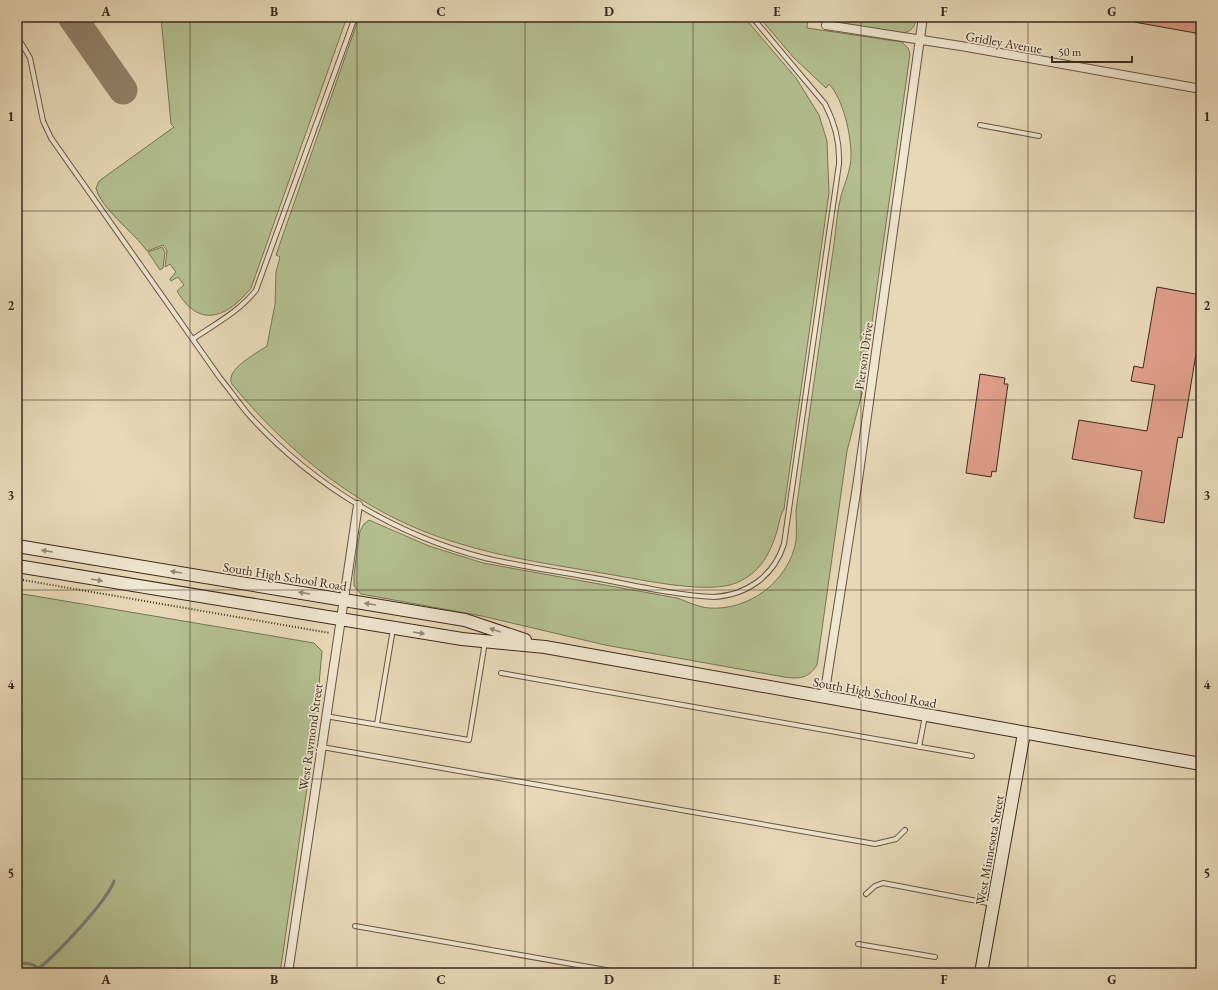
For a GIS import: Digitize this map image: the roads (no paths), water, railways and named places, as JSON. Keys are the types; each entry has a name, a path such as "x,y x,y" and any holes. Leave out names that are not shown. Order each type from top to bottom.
{"street":[{"name":"Pierson Drive","path":"824,697 859,472 923,17"},
{"name":"Gridley Avenue","path":"826,25 1201,89"},
{"name":"West Raymond Street","path":"288,973 342,600 358,505"},
{"name":"South High School Road","path":"17,546 465,620 545,647"},
{"name":"South High School Road","path":"17,566 393,628 486,642 545,647 1201,764"},
{"name":"West Minnesota Street","path":"981,973 1024,733"}],"lane":[{"path":"193,339 238,309 256,290 355,17"},
{"path":"17,36 30,58 42,115 48,133 193,339 248,413 271,437 309,470 358,505 422,536 474,555 519,565 695,595 723,597 740,592 758,582 771,569 782,550 788,527 838,173 839,149 835,127 825,104 752,17"},
{"path":"980,125 1039,136"},
{"path":"377,724 393,628"},
{"path":"326,716 469,740 486,642"},
{"path":"501,673 972,756"},
{"path":"919,747 925,715"},
{"path":"321,747 875,844 896,838 905,830"},
{"path":"866,894 875,886 883,884 993,904"},
{"path":"354,926 623,973"},
{"path":"858,944 935,957"}],"waterway":[{"path":"35,971 54,955 79,929 102,901 110,890 114,881"},
{"path":"17,963 34,965 41,973"}]}
